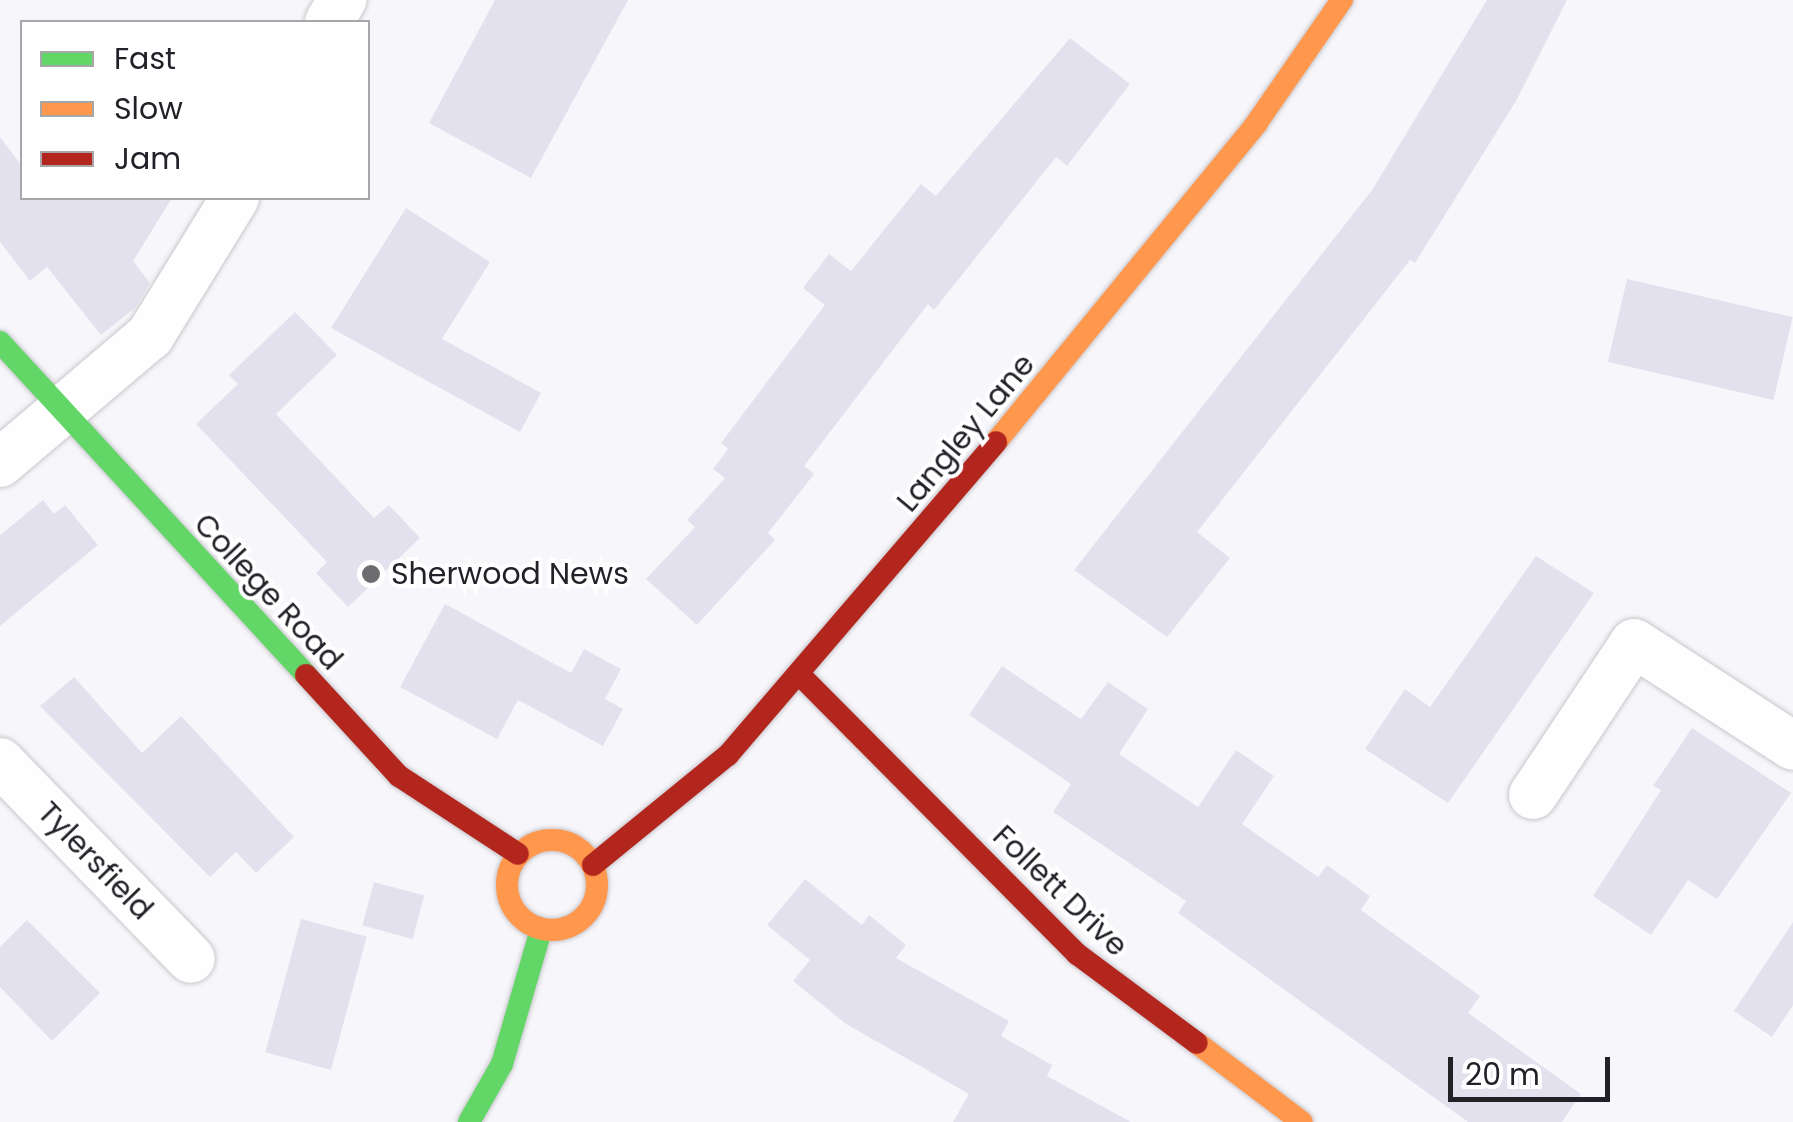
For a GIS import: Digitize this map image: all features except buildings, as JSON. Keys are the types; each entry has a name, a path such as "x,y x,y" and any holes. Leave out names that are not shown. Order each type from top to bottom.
{"street":[{"name":"Langley Lane","path":"593,865 689,793 801,676 1256,124 1342,0"},
{"path":"0,463 150,336 234,200"},
{"name":"College Road","path":"0,342 58,412 399,776 518,854"},
{"path":"1533,794 1634,643 1793,746"},
{"name":"Follett Drive","path":"801,676 1077,954 1302,1122"},
{"name":"Tylersfield","path":"0,762 190,959"},
{"path":"558,840 593,865 597,894 591,908 570,927 541,930 515,912 508,898 510,868 518,854 558,840"},
{"path":"469,1122 502,1064 528,991 541,930"}],"traffic: fast":[{"path":"0,342 306,675"},
{"path":"469,1122 502,1064 541,930"}],"traffic: slow":[{"path":"996,442 1256,124 1342,0"},
{"path":"552,840 569,843 584,853 594,868 597,885 594,902 584,917 569,927 552,930 535,927 520,917 510,902 507,885 510,868 520,853 535,843 552,840"},
{"path":"1197,1043 1302,1122"}],"traffic: jam":[{"path":"593,865 728,755 996,442"},
{"path":"306,675 399,776 518,854"},
{"path":"801,676 1077,954 1197,1043"}],"place":[{"name":"Sherwood News","path":"371,574"}]}
